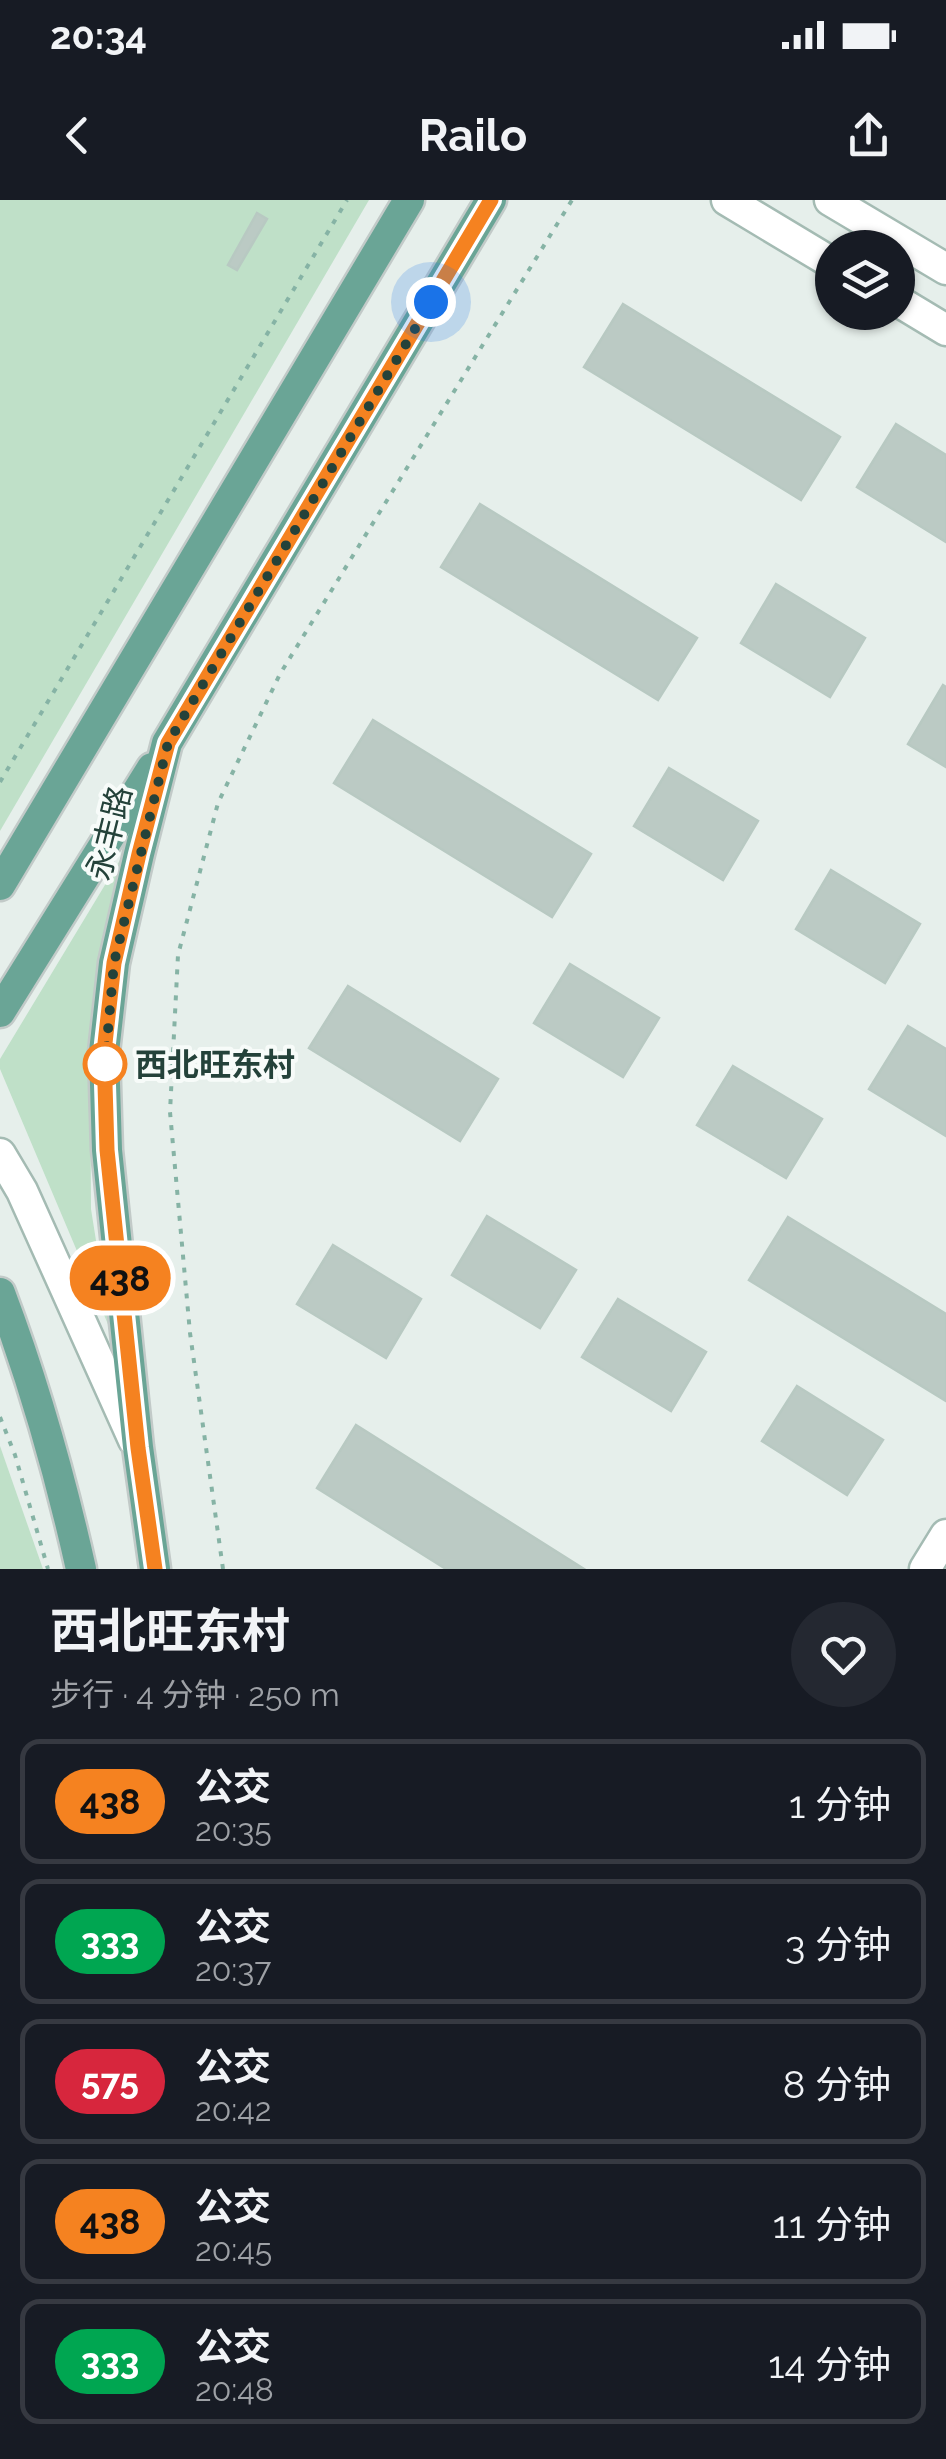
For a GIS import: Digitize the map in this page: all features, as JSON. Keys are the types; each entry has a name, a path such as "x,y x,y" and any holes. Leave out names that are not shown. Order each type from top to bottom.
{"main road":[{"name":"永丰路","path":"0,885 409,200"},
{"name":"永丰路","path":"155,1569 138,1448 107,1150 104,1052 114,963 168,743 492,200"},
{"path":"727,200 815,253"},
{"path":"830,200 946,269"},
{"path":"915,312 946,330"},
{"path":"0,1012 168,743"},
{"path":"0,1154 22,1192 138,1448"},
{"path":"0,1292 44,1420 81,1569"},
{"path":"925,1569 946,1535"}],"path":[{"path":"0,782 347,200"},
{"path":"223,1569 190,1333 170,1112 178,954 218,803 280,674 572,200"},
{"path":"0,1417 15,1454 48,1569"}],"green space":[{"path":"0,200 369,200 0,831"},
{"path":"123,855 101,957 90,1044 91,1209 110,1329 0,1069 0,1059"},
{"path":"0,1446 43,1569 0,1569"}],"building":[{"path":"257,213 267,219 237,270 228,265"},
{"path":"623,304 840,437 801,500 584,367"},
{"path":"896,424 946,455 946,542 857,487"},
{"path":"480,504 697,638 658,700 441,567"},
{"path":"776,584 865,638 830,697 741,643"},
{"path":"943,685 946,687 946,767 908,744"},
{"path":"373,720 591,854 552,917 334,783"},
{"path":"669,768 758,821 723,880 634,826"},
{"path":"831,870 920,924 885,983 796,929"},
{"path":"570,964 659,1018 623,1077 534,1023"},
{"path":"348,986 498,1079 460,1141 309,1048"},
{"path":"908,1026 946,1049 946,1136 869,1089"},
{"path":"733,1066 822,1119 786,1178 697,1125"},
{"path":"487,1216 576,1270 540,1328 452,1275"},
{"path":"788,1217 946,1314 946,1401 749,1280"},
{"path":"333,1245 421,1299 386,1358 297,1304"},
{"path":"618,1299 706,1352 671,1411 582,1357"},
{"path":"797,1386 883,1440 847,1495 762,1441"},
{"path":"356,1425 584,1569 446,1569 317,1488"}],"bus line":[{"name":"438","path":"155,1569 138,1448 107,1150 104,1052 114,963 139,854 168,743 491,200"}],"place":[{"name":"西北旺东村","path":"105,1064"}],"route":[{"path":"105,1064 114,963 168,743 431,302"}]}
